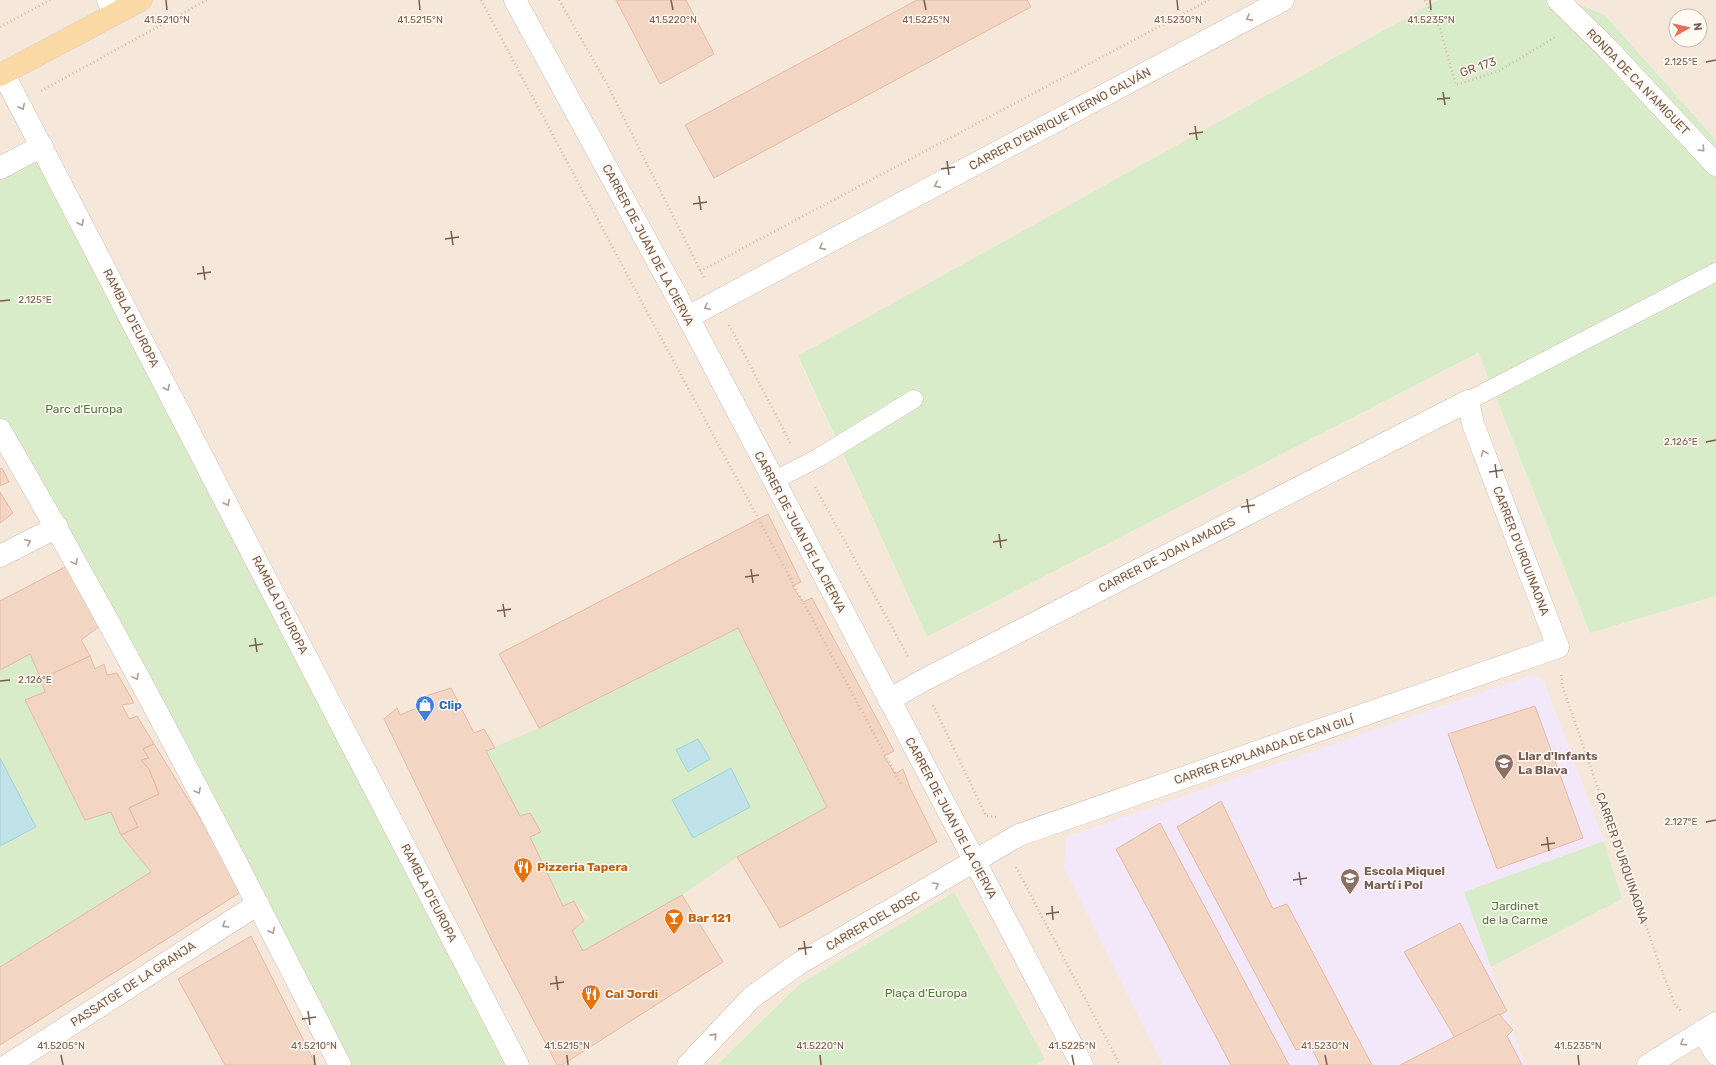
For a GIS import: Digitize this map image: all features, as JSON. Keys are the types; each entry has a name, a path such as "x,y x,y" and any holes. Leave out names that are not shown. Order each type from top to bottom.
{"main road":[{"path":"2,74 109,8 141,0"}],"street":[{"name":"CARRER DE JUAN DE LA CIERVA","path":"515,0 688,317 888,700 1082,1065"},
{"name":"CARRER D'ENRIQUE TIERNO GALVÁN","path":"688,317 1283,0"},
{"name":"RONDA DE CA N'AMIGUET","path":"1558,0 1607,48 1716,164"},
{"name":"RAMBLA D'EUROPA","path":"2,74 42,146 518,1065"},
{"path":"0,168 42,146"},
{"name":"CARRER D'URQUINAONA","path":"1468,401 1473,424 1558,647"},
{"name":"CARRER DE JOAN AMADES","path":"888,700 922,681 1468,401"},
{"path":"0,430 57,527 258,904 340,1065"},
{"path":"0,556 57,527"},
{"name":"CARRER EXPLANADA DE CAN GILÍ","path":"973,861 1019,835 1558,647"},
{"name":"CARRER DEL BOSC","path":"688,1065 751,998 792,968 951,876 973,861"},
{"name":"PASSATGE DE LA GRANJA","path":"8,1065 258,904"},
{"path":"1648,1065 1709,1027 1716,1054"}],"lane":[{"path":"1468,401 1716,272"},
{"path":"773,481 818,458 914,399"}],"path":[{"path":"0,27 50,0"},
{"path":"19,103 207,0"},
{"path":"481,0 906,792"},
{"path":"560,0 607,84 692,254"},
{"path":"700,271 1209,0"},
{"name":"GR 173","path":"1425,0 1440,30 1456,85 1499,71 1546,44 1578,20"},
{"name":"CARRER D'URQUINAONA","path":"1558,647 1563,688 1675,1005 1709,1027"}],"shaded area":[{"path":"0,0 1438,0 798,357 927,637 1478,353 1590,633 1716,596 1716,1061 1710,1065 0,1065"},
{"path":"1568,0 1716,0 1716,140 1605,15"},
{"name":"Escola Miquel Martí i Pol","path":"1532,675 1544,681 1604,841 1622,899 1491,967 1525,1065 1163,1065 1064,868 1066,837"}],"green space":[{"path":"1438,0 1568,0 1605,15 1716,140 1716,596 1590,633 1478,353 927,637 798,356"},
{"name":"Parc d'Europa","path":"42,146 518,1065 340,1065 0,430 0,168"},
{"path":"738,628 827,807 737,857 682,895 583,951 572,931 589,918 574,901 563,906 530,837 540,832 520,816 486,751 539,728"},
{"path":"30,654 45,692 26,700 85,820 111,812 121,835 151,872 0,967 0,670"},
{"name":"Jardinet de la Carme","path":"1604,841 1622,899 1491,967 1464,892"},
{"name":"Plaça d'Europa","path":"954,892 1045,1059 1035,1065 717,1065 800,984"}],"water":[{"path":"698,739 710,759 688,772 676,750"},
{"path":"0,758 36,827 0,846"},
{"path":"731,768 750,807 693,838 672,800"}],"building":[{"path":"616,0 686,0 714,54 660,84"},
{"path":"917,0 1027,0 1031,7 714,178 685,125"},
{"path":"2,468 9,482 0,486 0,469"},
{"path":"0,492 13,513 0,523"},
{"path":"768,514 801,582 792,586 803,602 812,598 894,751 884,756 895,774 903,769 910,788 937,842 780,928 737,857 827,807 738,628 539,728 499,654"},
{"path":"67,566 104,623 81,640 90,656 41,679 30,654 0,670 0,601"},
{"path":"90,656 95,669 104,664 107,675 117,673 134,703 122,705 129,719 137,716 154,744 143,749 149,758 141,760 149,769 159,794 129,808 138,827 121,835 111,812 85,820 25,700 45,692 41,679"},
{"path":"451,688 474,733 484,729 495,748 486,751 520,816 530,813 541,832 530,837 563,906 574,901 584,921 572,931 583,951 682,895 723,962 562,1065 557,1065 493,943 384,719 397,708 400,715 427,704 423,697"},
{"path":"1535,706 1583,838 1497,869 1448,734"},
{"path":"154,744 244,890 0,1045 0,967 151,872 121,835 138,827 129,808 159,794 149,769 141,760 149,758 143,749"},
{"path":"1221,801 1273,909 1287,904 1372,1065 1320,1065 1311,1046 1296,1050 1177,827"},
{"path":"1160,823 1289,1065 1231,1065 1116,849"},
{"path":"1460,923 1507,1011 1455,1038 1404,952"},
{"path":"251,936 316,1065 225,1065 178,979"},
{"path":"1499,1014 1513,1030 1507,1036 1522,1065 1400,1065"}],"place":[{"name":"Clip","path":"425,722"},
{"name":"Llar d'Infants La Blava","path":"1504,780"},
{"name":"Pizzeria Tapera","path":"523,884"},
{"name":"Escola Miquel Martí i Pol","path":"1350,895"},
{"name":"Bar 121","path":"674,935"},
{"name":"Cal Jordi","path":"591,1011"}]}
